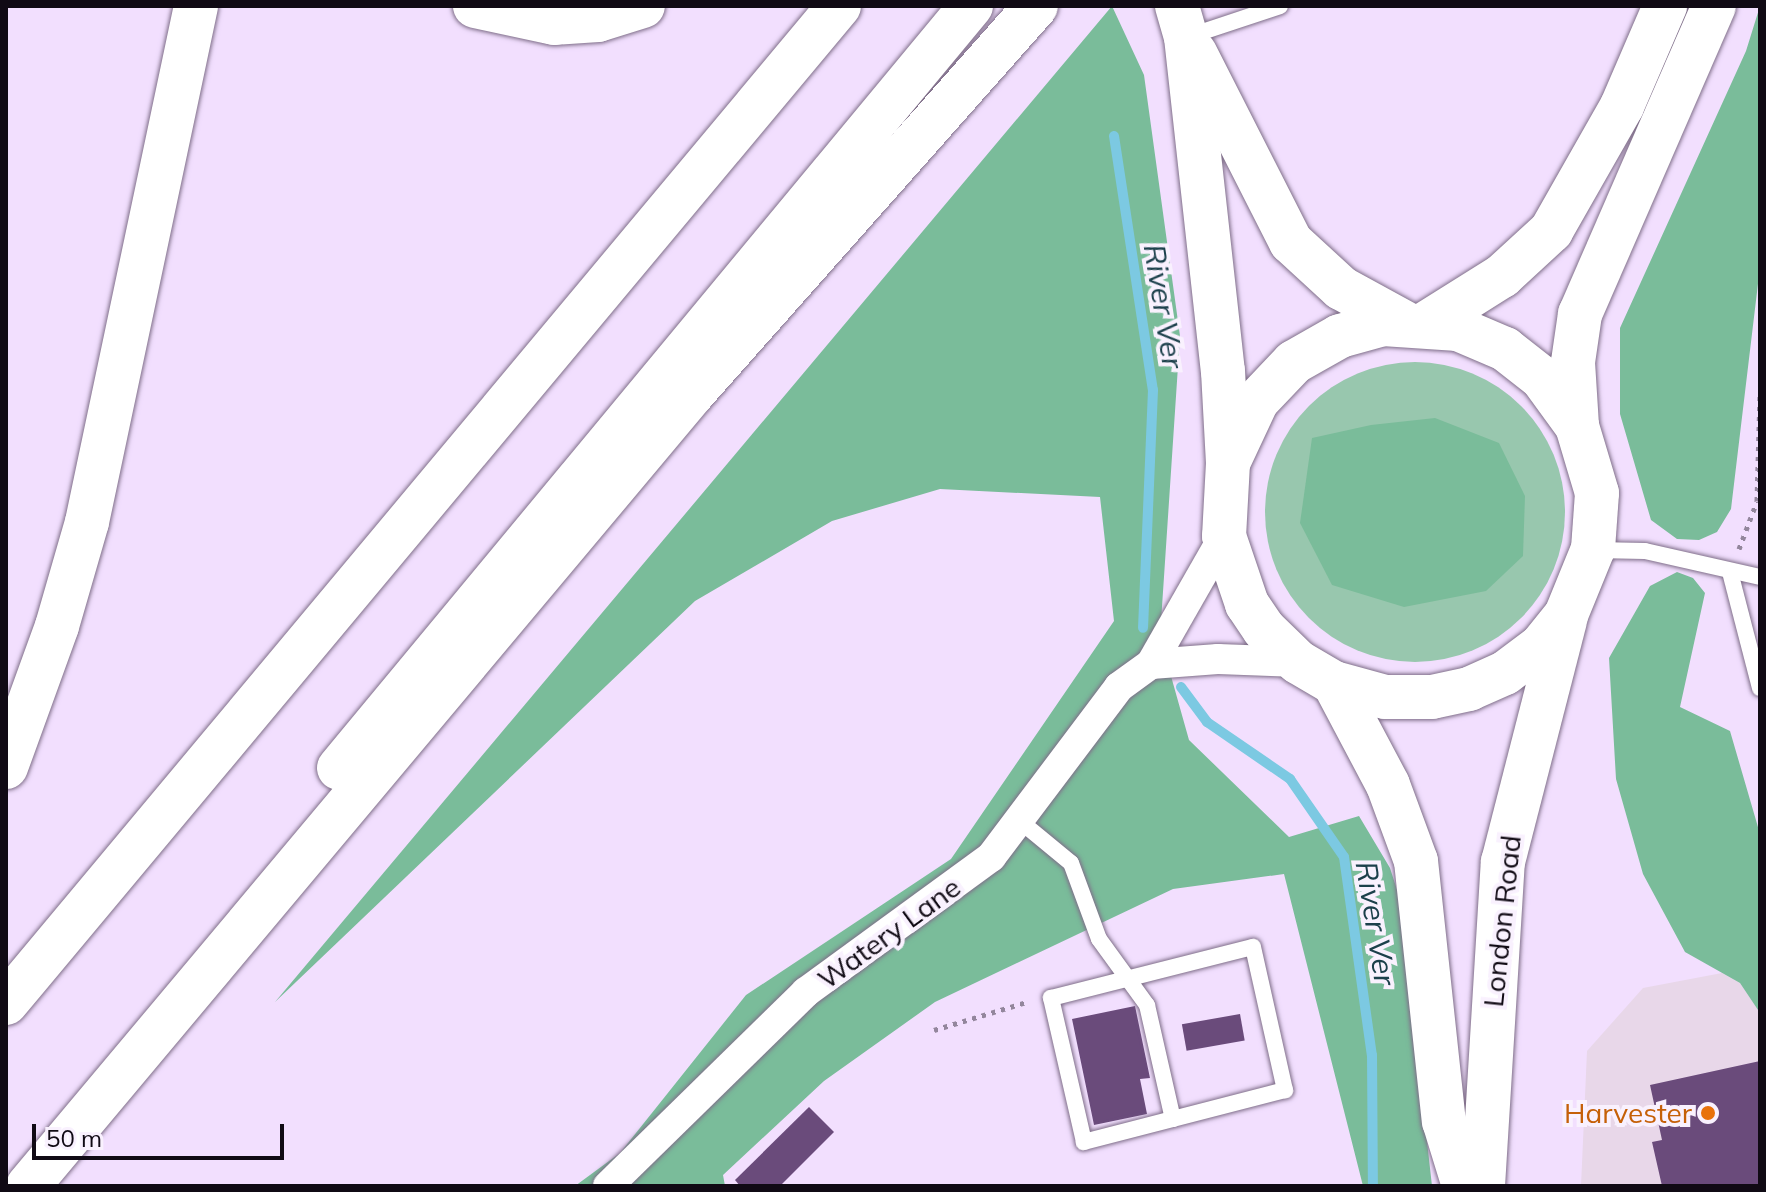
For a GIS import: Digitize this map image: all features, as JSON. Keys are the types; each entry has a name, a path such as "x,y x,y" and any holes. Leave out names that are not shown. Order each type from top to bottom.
{"main road":[{"path":"6,767 57,626 87,522 196,6"},
{"path":"475,6 554,23 598,20 643,6"},
{"path":"6,1003 839,6"},
{"path":"6,1174 971,6"},
{"path":"28,1186 693,393 1036,6"},
{"path":"1228,463 1257,401 1294,362 1340,336 1416,323 1502,276 1551,231 1622,106 1665,6"},
{"path":"1316,672 1385,697 1432,697 1469,689 1529,655 1566,615 1593,549 1597,493 1577,426 1573,362 1580,314 1714,6"},
{"path":"1181,22 1291,242 1341,288 1416,323 1458,329 1505,349 1542,378 1577,426"},
{"path":"1181,22 1223,371 1228,463 1224,536 1247,604 1316,672 1388,785 1416,861 1444,1121 1464,1186"},
{"name":"London Road","path":"1483,1186 1503,862 1566,615"}],"street":[{"path":"1151,664 1224,536"},
{"path":"1151,664 1218,659 1316,672"},
{"name":"Watery Lane","path":"608,1186 806,992 991,857 1119,687 1151,664"}],"lane":[{"path":"1181,22 1280,6"},
{"path":"1593,549 1645,551 1760,577"},
{"path":"1730,572 1760,688"},
{"path":"1020,821 1071,863 1099,939 1147,1005 1173,1119"},
{"path":"1253,947 1285,1090 1084,1142 1051,998 1128,979 1253,947"}],"path":[{"path":"1730,572 1757,501 1760,394"},
{"path":"934,1030 1051,998"}],"shaded area":[{"path":"1722,973 1740,983 1760,1013 1760,1186 1581,1186 1587,1051 1643,988"}],"green space":[{"path":"1112,6 1144,75 1180,336 1160,637 1189,740 1289,837 1359,816 1390,868 1400,899 1432,1186 1363,1186 1284,874 1173,889 935,1002 824,1081 723,1175 725,1186 575,1186 620,1153 746,995 951,859 1114,621 1100,497 940,489 832,521 695,601 275,1002"},
{"path":"1760,6 1760,267 1731,509 1717,532 1699,540 1677,539 1651,520 1620,414 1620,328 1746,51"},
{"path":"1415,362 1444,365 1472,374 1486,380 1521,406 1547,441 1553,455 1562,483 1565,512 1562,541 1553,569 1547,583 1521,618 1486,644 1472,650 1444,659 1415,662 1386,659 1358,650 1344,644 1309,618 1283,583 1277,569 1268,541 1265,512 1268,483 1277,455 1283,441 1309,406 1344,380 1358,374 1386,365"},
{"path":"1435,418 1499,443 1525,496 1523,556 1486,591 1404,607 1332,585 1300,523 1312,438 1371,425"},
{"path":"1677,572 1693,578 1705,593 1680,707 1730,731 1760,834 1760,1013 1740,983 1685,952 1643,874 1616,779 1609,658 1650,586"}],"building":[{"path":"1135,1006 1150,1078 1140,1079 1147,1114 1094,1125 1072,1019"},
{"path":"1240,1014 1245,1041 1187,1051 1182,1024"},
{"name":"Harvester","path":"1760,1061 1760,1186 1662,1186 1652,1142 1662,1140 1650,1085"},
{"path":"809,1107 834,1132 780,1186 740,1186 735,1180"}],"waterway":[{"name":"River Ver","path":"1114,136 1153,390 1143,628"},
{"name":"River Ver","path":"1181,687 1207,722 1290,779 1344,857 1372,1055 1373,1186"}],"place":[{"name":"Harvester","path":"1708,1113"}]}
